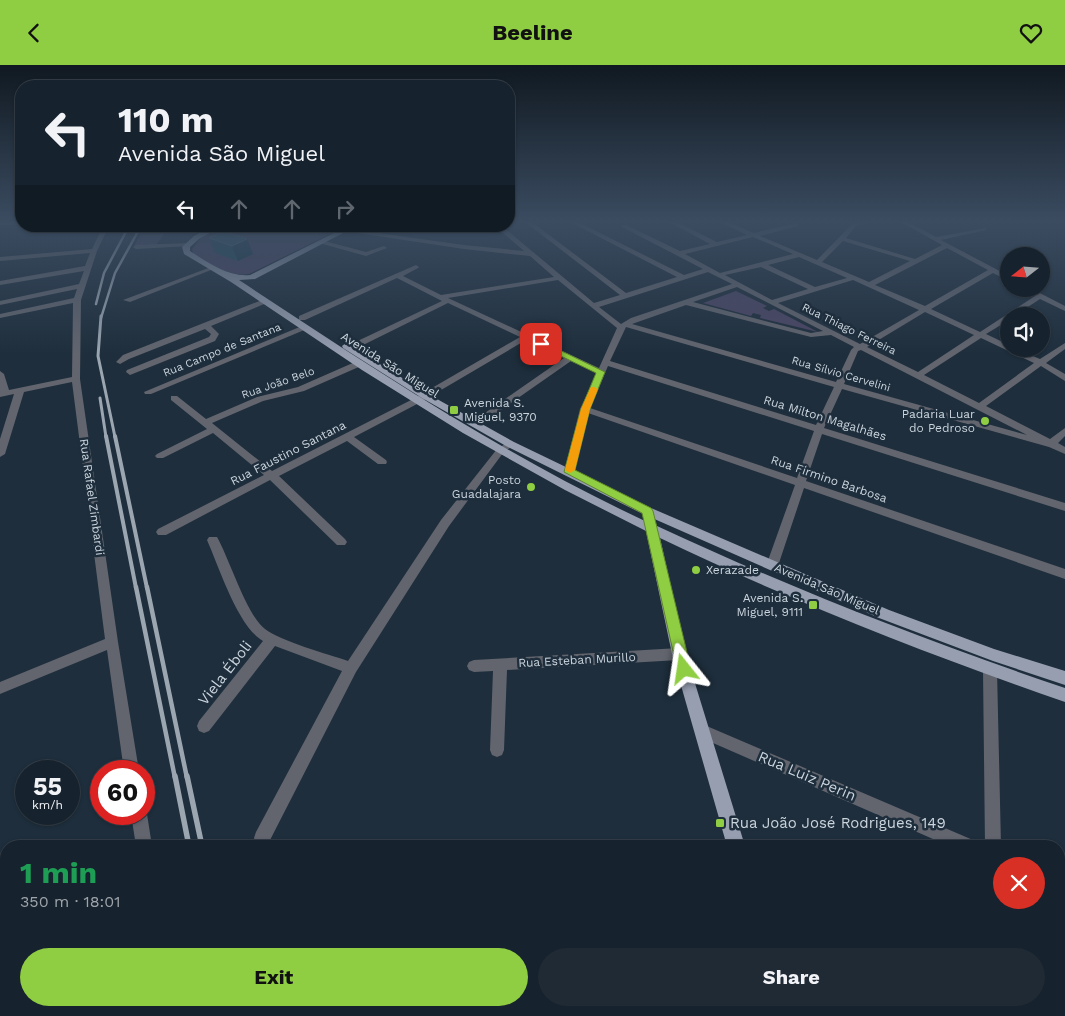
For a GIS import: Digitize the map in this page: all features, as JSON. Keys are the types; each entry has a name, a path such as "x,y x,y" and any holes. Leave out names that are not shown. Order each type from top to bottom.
{"main road":[{"name":"Avenida São Miguel","path":"211,266 265,302 350,348 421,398 474,424 505,447 569,472 647,511 884,614 993,655 1065,678"},
{"path":"252,277 274,266"},
{"name":"Avenida São Miguel","path":"227,276 238,278 252,277 253,285 358,364 651,529 795,593 990,670 1065,695"},
{"path":"647,511 679,654 734,840"}],"street":[{"path":"546,266 593,306 623,326"},
{"path":"586,266 624,295"},
{"path":"662,266 683,277"},
{"name":"Rua Thiago Ferreira","path":"703,266 771,303 918,375 1065,451"},
{"path":"719,275 752,266"},
{"path":"766,266 814,290"},
{"path":"826,266 1000,344"},
{"path":"869,285 905,266"},
{"path":"986,266 1000,274"},
{"name":"Rua Campo de Santana","path":"148,392 304,323 416,267"},
{"path":"0,283 88,268"},
{"name":"Rua Rafael Zimbardi","path":"88,268 77,300 76,379 130,760"},
{"path":"127,300 214,268"},
{"path":"593,306 708,269"},
{"path":"772,566 819,429 853,353 859,347 993,270"},
{"path":"398,275 443,299 601,372"},
{"path":"350,348 443,299 560,278"},
{"path":"771,303 854,278"},
{"path":"569,472 585,409 623,326 737,285"},
{"path":"0,303 81,286"},
{"path":"918,375 1038,297"},
{"path":"1042,297 1065,309"},
{"path":"0,316 77,300"},
{"path":"120,362 126,357 265,302"},
{"path":"687,303 811,335 831,333"},
{"path":"130,372 212,339 216,334 205,325"},
{"name":"Rua Sílvio Cervelini","path":"623,326 994,430 1051,443"},
{"name":"Rua Faustino Santana","path":"162,533 421,398 526,337"},
{"path":"980,407 1065,345"},
{"path":"474,424 570,357"},
{"path":"1028,357 1065,379"},
{"name":"Rua Milton Magalhães","path":"605,362 1065,507"},
{"name":"Rua João Belo","path":"160,456 260,399 301,389 358,364"},
{"path":"0,374 2,393 76,379"},
{"path":"0,454 20,390"},
{"path":"174,398 271,475 341,542"},
{"name":"Rua Firmino Barbosa","path":"585,409 800,481 1065,574"},
{"path":"1051,443 1065,431"},
{"path":"348,437 382,462"},
{"path":"262,839 351,668 445,523 505,447"},
{"path":"213,540 248,618 260,633 272,640 351,668"},
{"name":"Viela Éboli","path":"204,726 272,640"},
{"path":"0,688 112,642"},
{"name":"Rua Esteban Murillo","path":"474,666 679,654"},
{"path":"497,750 500,665"},
{"path":"990,670 993,840"},
{"name":"Rua Luiz Perin","path":"702,731 953,840"},
{"path":"141,825 143,840"}],"shaded area":[{"path":"215,266 264,266 249,274 234,274"},
{"path":"736,291 767,306 763,308 769,311 774,309 818,332 760,318 761,315 753,313 751,316 703,303"}],"railway":[{"path":"96,304 108,266"},
{"path":"101,318 119,266"},
{"path":"101,316 98,356 115,437"},
{"path":"100,398 106,437"},
{"path":"106,436 136,588"},
{"path":"115,436 147,588"},
{"path":"136,587 175,778"},
{"path":"147,587 187,778"},
{"path":"175,776 188,840"},
{"path":"187,776 201,840"}],"slow traffic":[{"path":"570,470 585,409 594,389"}],"place":[{"name":"Avenida S. Miguel, 9370","path":"454,410"},
{"name":"Padaria Luar do Pedroso","path":"985,421"},
{"name":"Posto Guadalajara","path":"531,487"},
{"name":"Xerazade","path":"696,570"},
{"name":"Avenida S. Miguel, 9111","path":"813,605"},
{"name":"Rua João José Rodrigues, 149","path":"720,823"}],"route":[{"path":"541,344 601,372 585,409 569,472 647,511 684,669"}]}
